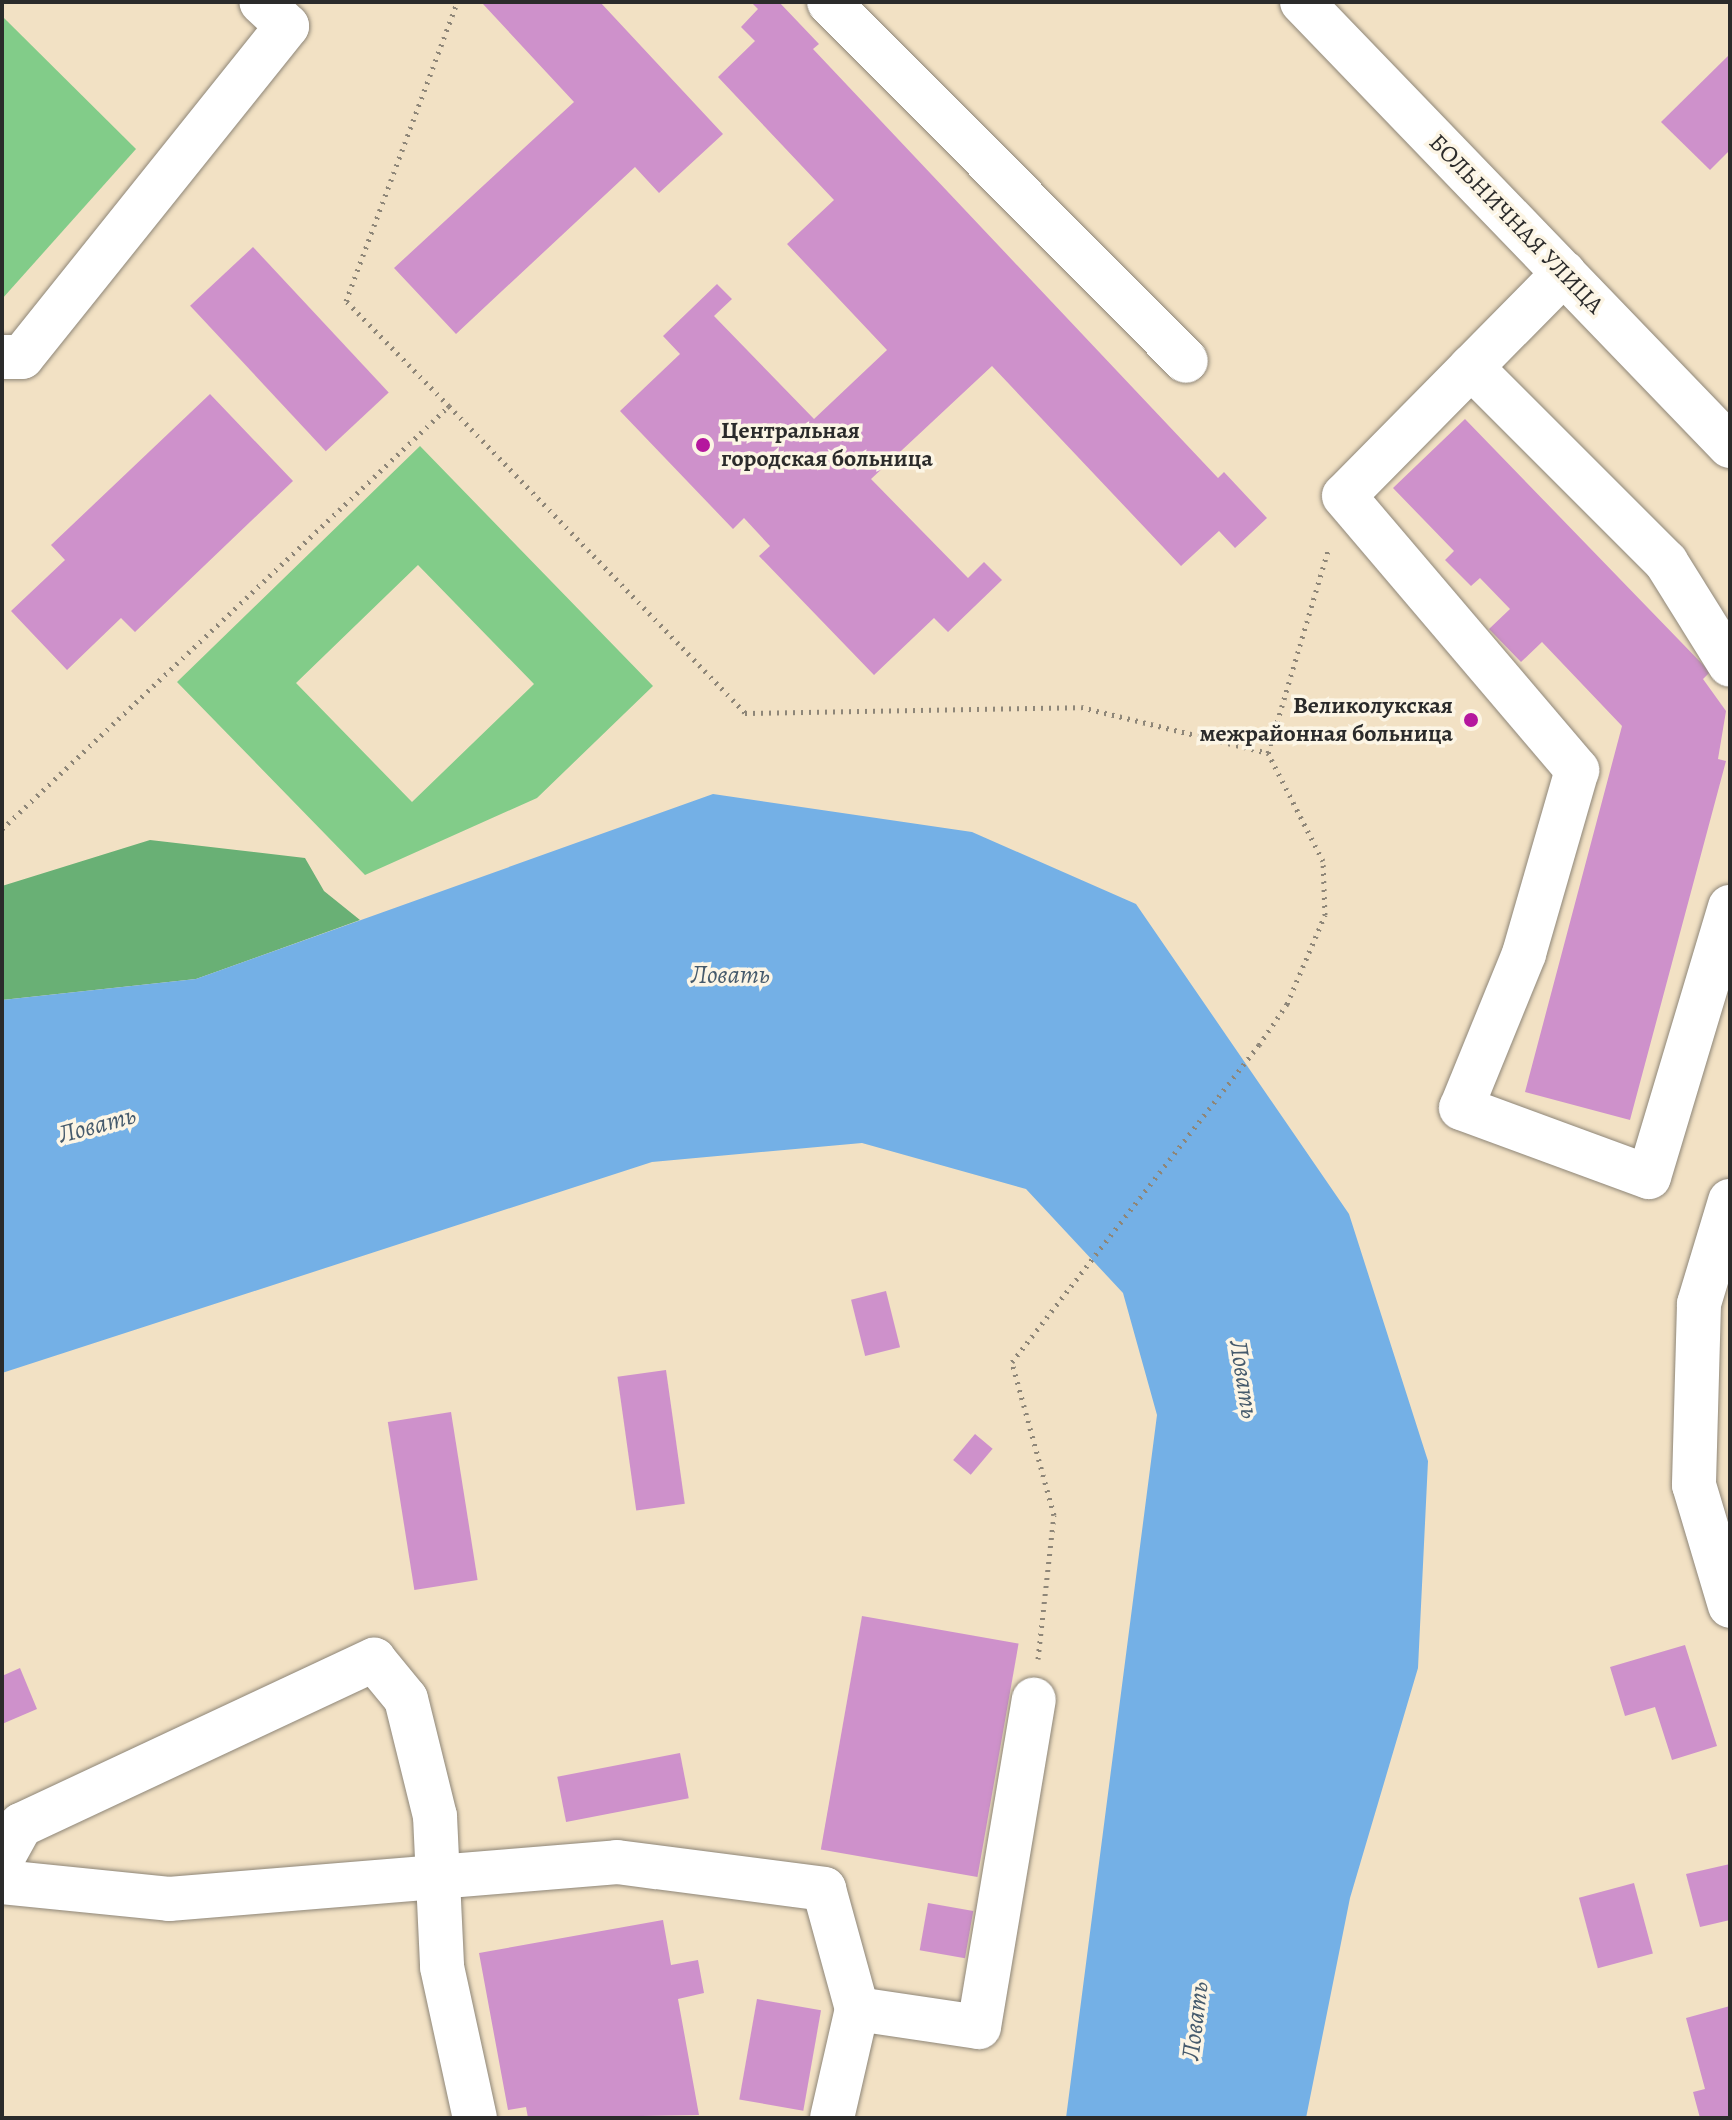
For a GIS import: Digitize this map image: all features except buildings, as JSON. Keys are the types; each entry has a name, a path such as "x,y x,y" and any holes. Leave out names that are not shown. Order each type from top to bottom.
{"street":[{"path":"2,357 22,357 287,26 261,2"},
{"path":"829,2 1186,361"},
{"name":"БОЛЬНИЧНАЯ УЛИЦА","path":"1302,2 1730,446"},
{"path":"1564,273 1344,496 1577,770 1524,954 1461,1108 1649,1177 1730,907"},
{"path":"1471,367 1666,562 1730,665"},
{"path":"1730,1201 1699,1304 1694,1485 1730,1606"},
{"path":"1699,1304 1730,1341"},
{"path":"2,1859 21,1825 374,1660 406,1699 435,1816 434,1878 442,1967 475,2118"},
{"path":"857,2009 979,2027 1034,1700"},
{"path":"2,1882 169,1899 617,1862 824,1889 857,2009 832,2118"}],"path":[{"path":"457,2 346,301 745,713 1081,707 1268,753"},
{"path":"2,829 449,406"},
{"path":"1034,1700 1054,1515 1012,1362 1259,1045 1287,1004 1325,915 1323,861 1268,753 1344,496"}],"green space":[{"path":"2,16 136,149 2,299"},
{"path":"420,446 653,686 537,798 365,875 177,682","holes":["418,565 534,684 412,802 296,683"]},
{"path":"150,840 305,858 324,891 360,920 196,979 2,1000 2,886"}],"water":[{"name":"Ловать","path":"713,794 972,832 1136,904 1349,1214 1428,1461 1418,1668 1350,1898 1306,2118 1066,2118 1157,1415 1123,1293 1026,1189 862,1143 652,1162 2,1373 2,1000 196,979"}],"place":[{"name":"Центральная городская больница","path":"703,445"},
{"name":"Великолукская межрайонная больница","path":"1471,720"}]}
